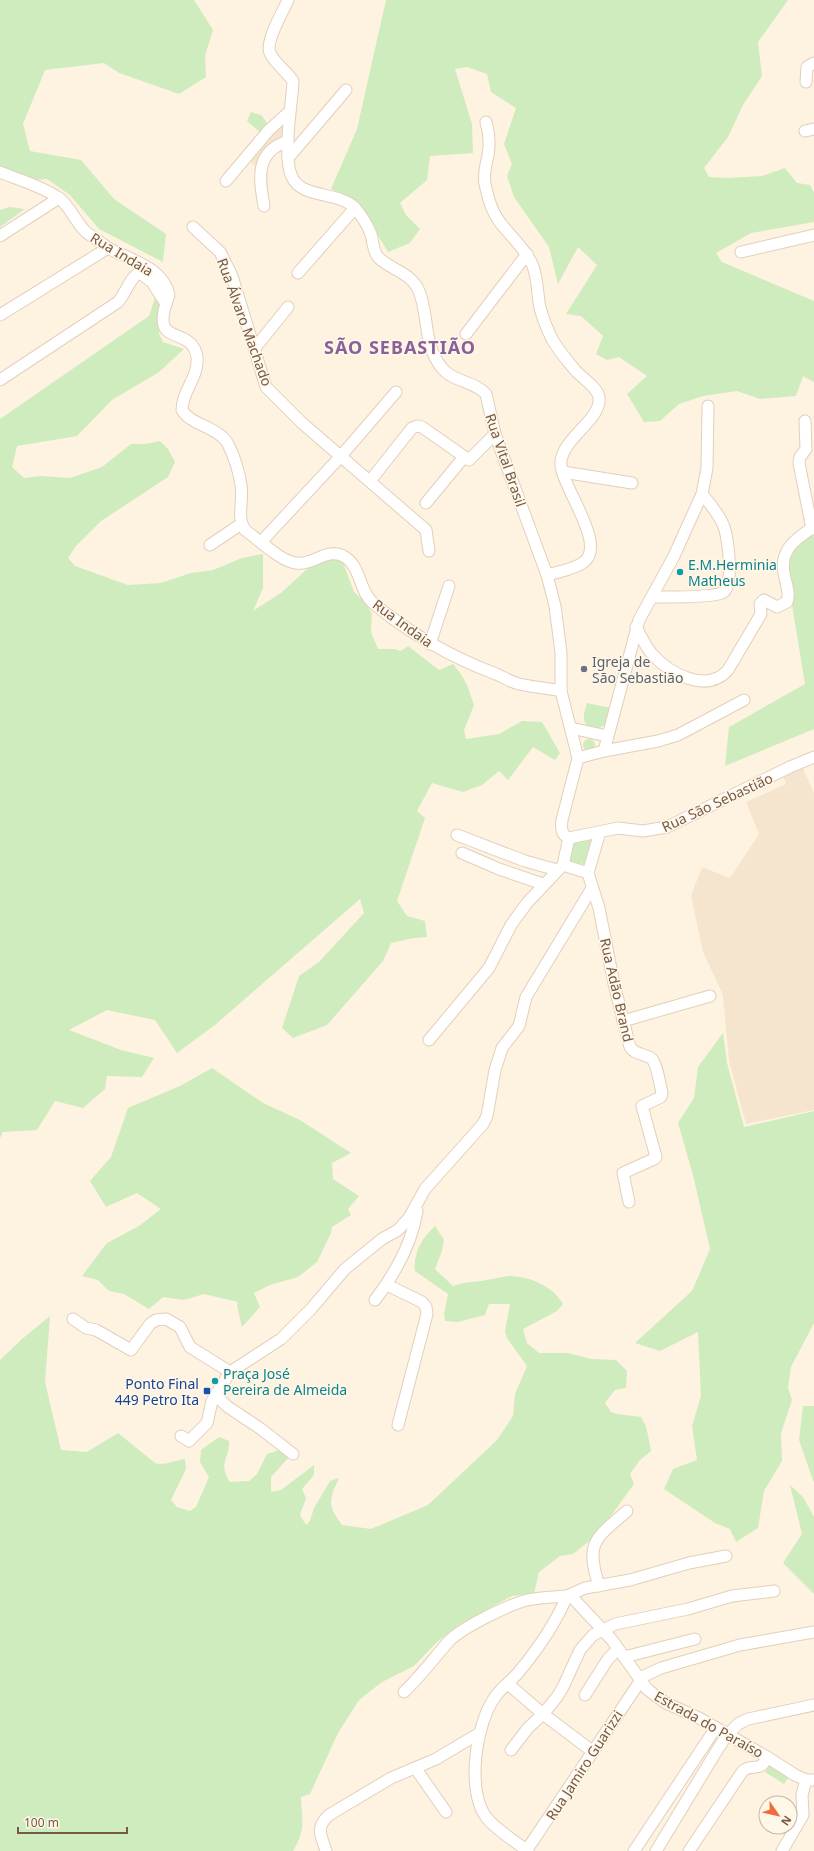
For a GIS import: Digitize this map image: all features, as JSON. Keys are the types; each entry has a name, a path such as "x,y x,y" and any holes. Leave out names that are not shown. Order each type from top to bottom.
{"street":[{"name":"Rua Vital Brasil","path":"288,0 271,36 268,48 270,54 293,81 289,112 288,141 291,176 295,183 309,191 342,199 354,208 364,219 376,254 383,261 408,276 418,289 431,348 443,369 462,382 481,389 486,394 495,434 547,575 555,606 561,653 561,690 578,758"},
{"path":"806,82 807,66 814,63"},
{"path":"289,157 346,90"},
{"path":"226,182 260,140 289,112"},
{"path":"486,122 489,152 484,176 490,202 498,220 527,254 532,265 540,308 546,327 557,348 599,396 595,412 573,437 563,454 561,466 587,528 590,539 588,556 582,564 547,575"},
{"path":"264,206 260,183 263,164 267,154 273,147 288,141"},
{"name":"Rua Indaia","path":"0,172 27,182 59,198 68,206 82,228 108,248 136,261 164,281 169,295 163,312 163,326 167,331 188,342 195,351 197,357 194,379 183,399 182,410 188,416 222,437 229,446 241,484 241,524 245,530 288,561 298,563 333,553 345,557 353,565 364,592 372,602 395,621 430,644 472,665 518,684 561,690"},
{"path":"0,236 59,198"},
{"path":"298,273 354,208"},
{"name":"Rua Álvaro Machado","path":"193,228 220,252 232,276 266,388 302,423 426,530 429,551"},
{"path":"741,252 814,235"},
{"path":"0,315 108,248"},
{"path":"466,334 527,254"},
{"path":"0,380 118,302 124,295 131,279 135,274 140,273 146,276 152,282 166,304"},
{"path":"255,348 288,307"},
{"path":"261,542 341,456 396,392"},
{"path":"604,750 636,628 642,612 652,597 674,556 702,494 706,474 708,406"},
{"path":"636,628 652,654 662,663 681,676 707,682 722,677 728,670 760,614 760,604 764,600 777,607 787,602 789,596 782,564 784,556 795,540 813,528 799,463 800,457 806,449 805,422"},
{"path":"370,481 412,428 417,426 422,427 467,458"},
{"path":"426,503 467,458 495,434"},
{"path":"563,472 632,483"},
{"path":"652,597 711,595 723,593 727,590 730,572 725,528 702,494"},
{"path":"210,545 241,524"},
{"path":"430,644 448,586"},
{"path":"429,1040 489,968 511,925 543,884 560,867 569,838 563,834 561,828 562,820 578,758 604,750 658,741 678,735 744,700"},
{"path":"571,728 608,736"},
{"name":"Rua São Sebastião","path":"569,838 618,828 643,831 667,827 814,757"},
{"path":"457,835 525,861 588,872 600,832"},
{"path":"462,853 499,869 543,884"},
{"name":"Rua Adão Brand","path":"588,872 599,908 623,1020 632,1051 649,1057 654,1062 662,1093 658,1100 642,1106 656,1157 623,1173 629,1202"},
{"path":"181,1436 189,1441 207,1423 215,1395 230,1372 281,1338 311,1309 345,1269 382,1239 398,1230 409,1218 425,1189 483,1124 487,1116 495,1070 502,1048 519,1026 526,997 592,888"},
{"path":"623,1020 710,996"},
{"path":"375,1300 387,1285 408,1242 417,1214 419,1200"},
{"path":"387,1285 422,1302 426,1307 427,1314 398,1425"},
{"path":"73,1319 86,1328 96,1330 131,1350 150,1324 156,1320 166,1319 180,1327 190,1347 230,1372"},
{"path":"215,1395 228,1407 261,1429 293,1454"},
{"path":"599,1586 592,1565 594,1544 603,1532 627,1511"},
{"path":"404,1692 430,1665 449,1642 470,1625 520,1602 569,1596 581,1589 630,1580 689,1563 726,1556"},
{"path":"510,1750 528,1728 543,1714 563,1687 580,1650 588,1640 602,1631 615,1624 693,1607 732,1596 774,1591"},
{"path":"527,1851 488,1820 482,1810 475,1772 478,1734 494,1698 533,1655 552,1628 569,1596"},
{"name":"Estrada do Paraíso","path":"569,1596 612,1640 647,1689 666,1704 699,1718 715,1729 810,1780"},
{"path":"640,1679 661,1668 740,1645 814,1632"},
{"path":"585,1696 608,1659 621,1653 695,1639"},
{"name":"Rua Jamiro Guarizzi","path":"527,1851 640,1679"},
{"path":"508,1684 543,1714 592,1752"},
{"path":"656,1851 727,1735 738,1724 748,1719 814,1705"},
{"path":"634,1851 715,1729"},
{"path":"326,1851 320,1828 324,1819 344,1805 391,1778 416,1769 436,1759 478,1734"},
{"path":"689,1851 742,1772 746,1768 761,1767 764,1765 768,1757"},
{"path":"416,1769 446,1812"},
{"path":"782,1851 803,1815 802,1795 810,1780"}],"shaded area":[{"path":"284,118 282,138 258,169 248,159"},
{"path":"802,766 814,793 814,1110 746,1124 729,1061 723,995 703,952 691,896 702,867 730,878 759,834 746,802 786,784 783,775"}],"green space":[{"path":"0,0 194,0 213,30 205,56 206,77 179,94 119,73 104,63 45,70 23,124 30,151 81,160 114,199 166,234 163,262 99,229 70,195 47,179 33,180 0,169"},
{"path":"386,0 788,0 758,42 762,76 743,105 728,137 704,168 709,177 728,178 762,176 785,168 797,183 810,185 814,193 814,222 751,233 716,253 722,262 814,301 814,382 803,376 796,396 760,399 737,391 703,396 679,404 660,421 644,422 627,394 647,376 619,357 607,360 596,354 603,336 581,316 566,314 597,265 578,247 558,284 549,247 514,197 507,176 512,164 504,144 516,108 491,92 487,74 467,67 455,69 472,124 473,153 430,156 427,180 400,203 406,215 420,229 410,243 388,252 357,201 331,189 357,129"},
{"path":"251,112 261,115 269,125 262,134 247,121"},
{"path":"10,207 25,209 0,227 0,210"},
{"path":"156,295 161,306 159,334 163,342 184,349 159,372 112,400 77,436 17,446 12,467 24,478 41,476 70,478 102,467 131,444 145,444 160,441 168,449 175,462 168,477 101,521 76,546 68,558 75,566 128,585 161,583 191,573 213,570 242,558 263,554 263,588 253,611 281,593 306,570 324,560 342,560 354,592 364,601 372,614 371,632 378,649 395,649 401,651 408,646 439,670 453,664 461,674 467,685 474,705 464,730 466,739 499,734 522,721 542,722 560,753 555,760 533,747 508,780 499,771 482,785 463,792 432,783 417,811 425,818 397,901 407,916 425,921 427,937 391,943 383,961 327,1025 293,1038 282,1028 299,976 319,962 364,913 360,899 215,1025 177,1053 155,1020 107,1010 69,1030 121,1050 154,1058 142,1077 107,1076 105,1089 83,1108 55,1101 37,1130 3,1132 0,1138 0,419 149,316"},
{"path":"814,527 814,729 725,766 729,727 805,684 784,556"},
{"path":"587,703 611,708 606,724 596,730 587,725 584,720 584,712"},
{"path":"587,739 591,739 595,745 591,751 587,751 583,747 583,743"},
{"path":"591,839 594,840 588,862 584,864 568,861 573,843"},
{"path":"723,1033 727,1063 744,1127 814,1111 814,1323 791,1367 788,1388 792,1400 781,1433 782,1461 764,1491 758,1528 736,1542 730,1529 715,1523 664,1489 673,1469 697,1460 692,1426 701,1396 698,1332 660,1351 635,1343 692,1291 710,1249 693,1175 678,1123 694,1098 698,1067"},
{"path":"212,1068 263,1103 300,1120 351,1153 332,1163 333,1179 359,1196 348,1209 351,1215 332,1227 331,1233 317,1262 298,1277 270,1285 254,1293 260,1307 242,1327 237,1306 238,1302 204,1294 184,1300 163,1297 149,1309 124,1294 109,1291 98,1280 82,1276 107,1243 139,1226 161,1209 137,1193 106,1207 90,1181 111,1157 128,1108 180,1086"},
{"path":"435,1226 444,1240 442,1251 435,1269 453,1286 508,1276 516,1276 540,1283 559,1298 563,1304 557,1311 523,1329 527,1343 539,1353 568,1353 591,1359 616,1360 627,1371 626,1388 615,1390 605,1403 611,1412 641,1417 646,1426 651,1451 640,1460 630,1474 634,1484 605,1524 592,1539 573,1554 560,1556 539,1572 534,1593 512,1596 458,1625 437,1642 414,1666 382,1682 359,1700 338,1733 310,1794 301,1797 302,1831 293,1851 0,1851 0,1360 22,1339 50,1316 45,1382 61,1450 87,1452 118,1433 155,1463 159,1464 185,1459 186,1469 171,1500 177,1507 190,1511 196,1507 209,1477 200,1462 201,1450 219,1437 229,1441 224,1470 230,1482 249,1481 257,1474 267,1454 279,1450 290,1456 271,1477 271,1492 281,1490 314,1465 314,1475 302,1489 306,1498 300,1515 306,1525 310,1521 314,1508 330,1481 339,1478 333,1492 331,1502 337,1518 342,1525 371,1529 428,1505 497,1440 513,1416 515,1394 527,1366 507,1338 505,1331 510,1304 489,1304 485,1315 458,1322 445,1321 444,1314 448,1294 415,1271 415,1258 419,1246"},
{"path":"803,1406 814,1406 814,1483 799,1440"},
{"path":"790,1485 803,1497 814,1517 814,1594 783,1563 802,1534"},
{"path":"771,1763 790,1775 784,1784 765,1772"}],"place":[{"name":"E.M.Herminia Matheus","path":"680,572"},
{"name":"Igreja de São Sebastião","path":"584,669"},
{"name":"Praça José Pereira de Almeida","path":"215,1381"},
{"name":"Ponto Final 449 Petro Ita","path":"207,1391"}],"district":[{"name":"SÃO SEBASTIÃO","path":"400,347"}]}
